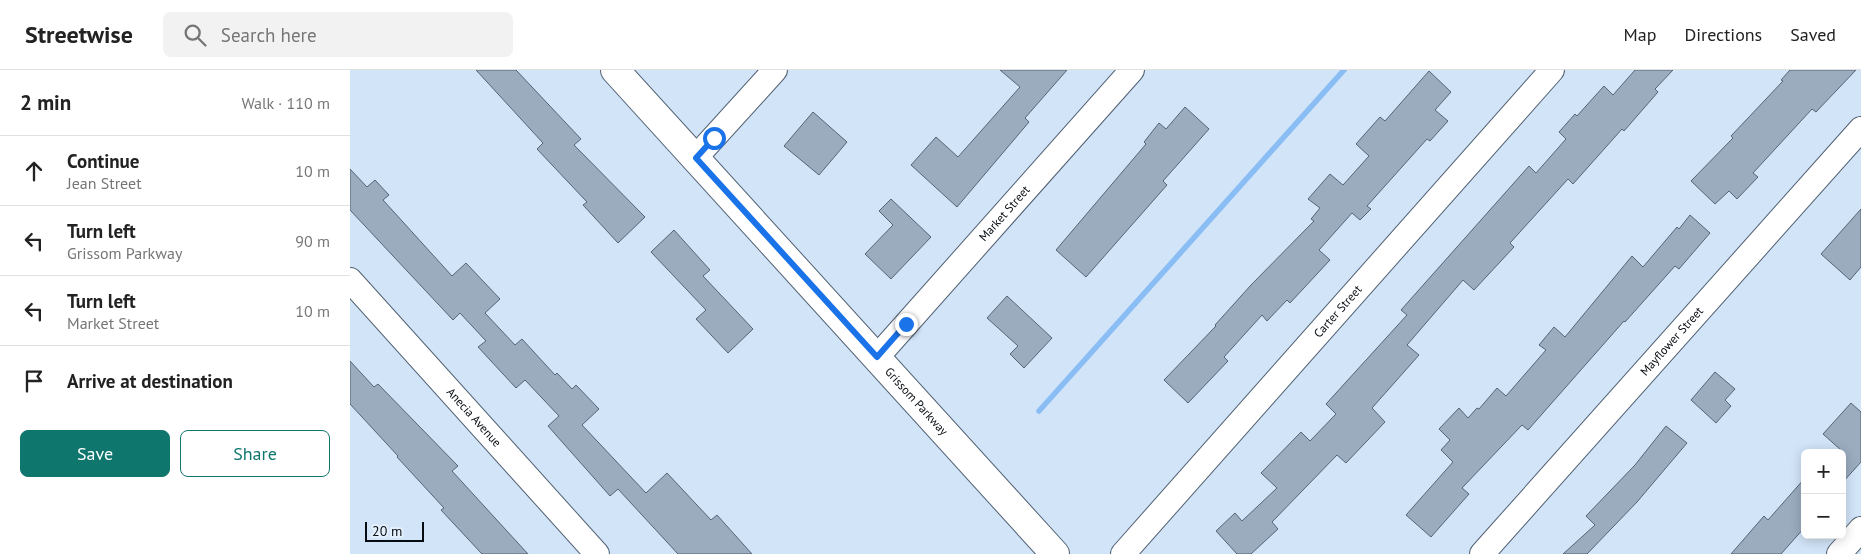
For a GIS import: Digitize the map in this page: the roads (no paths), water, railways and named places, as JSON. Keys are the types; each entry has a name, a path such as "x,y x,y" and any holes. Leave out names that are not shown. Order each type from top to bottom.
{"main road":[{"name":"Grissom Parkway","path":"615,70 1055,554"}],"street":[{"path":"696,158 775,70"},
{"name":"Market Street","path":"877,357 1132,70"},
{"name":"Carter Street","path":"1123,554 1552,70"},
{"name":"Mayflower Street","path":"1482,554 1861,129"},
{"name":"Anecia Avenue","path":"350,280 597,554"},
{"path":"1839,554 1861,529"}],"waterway":[{"path":"1039,411 1344,70"}]}
